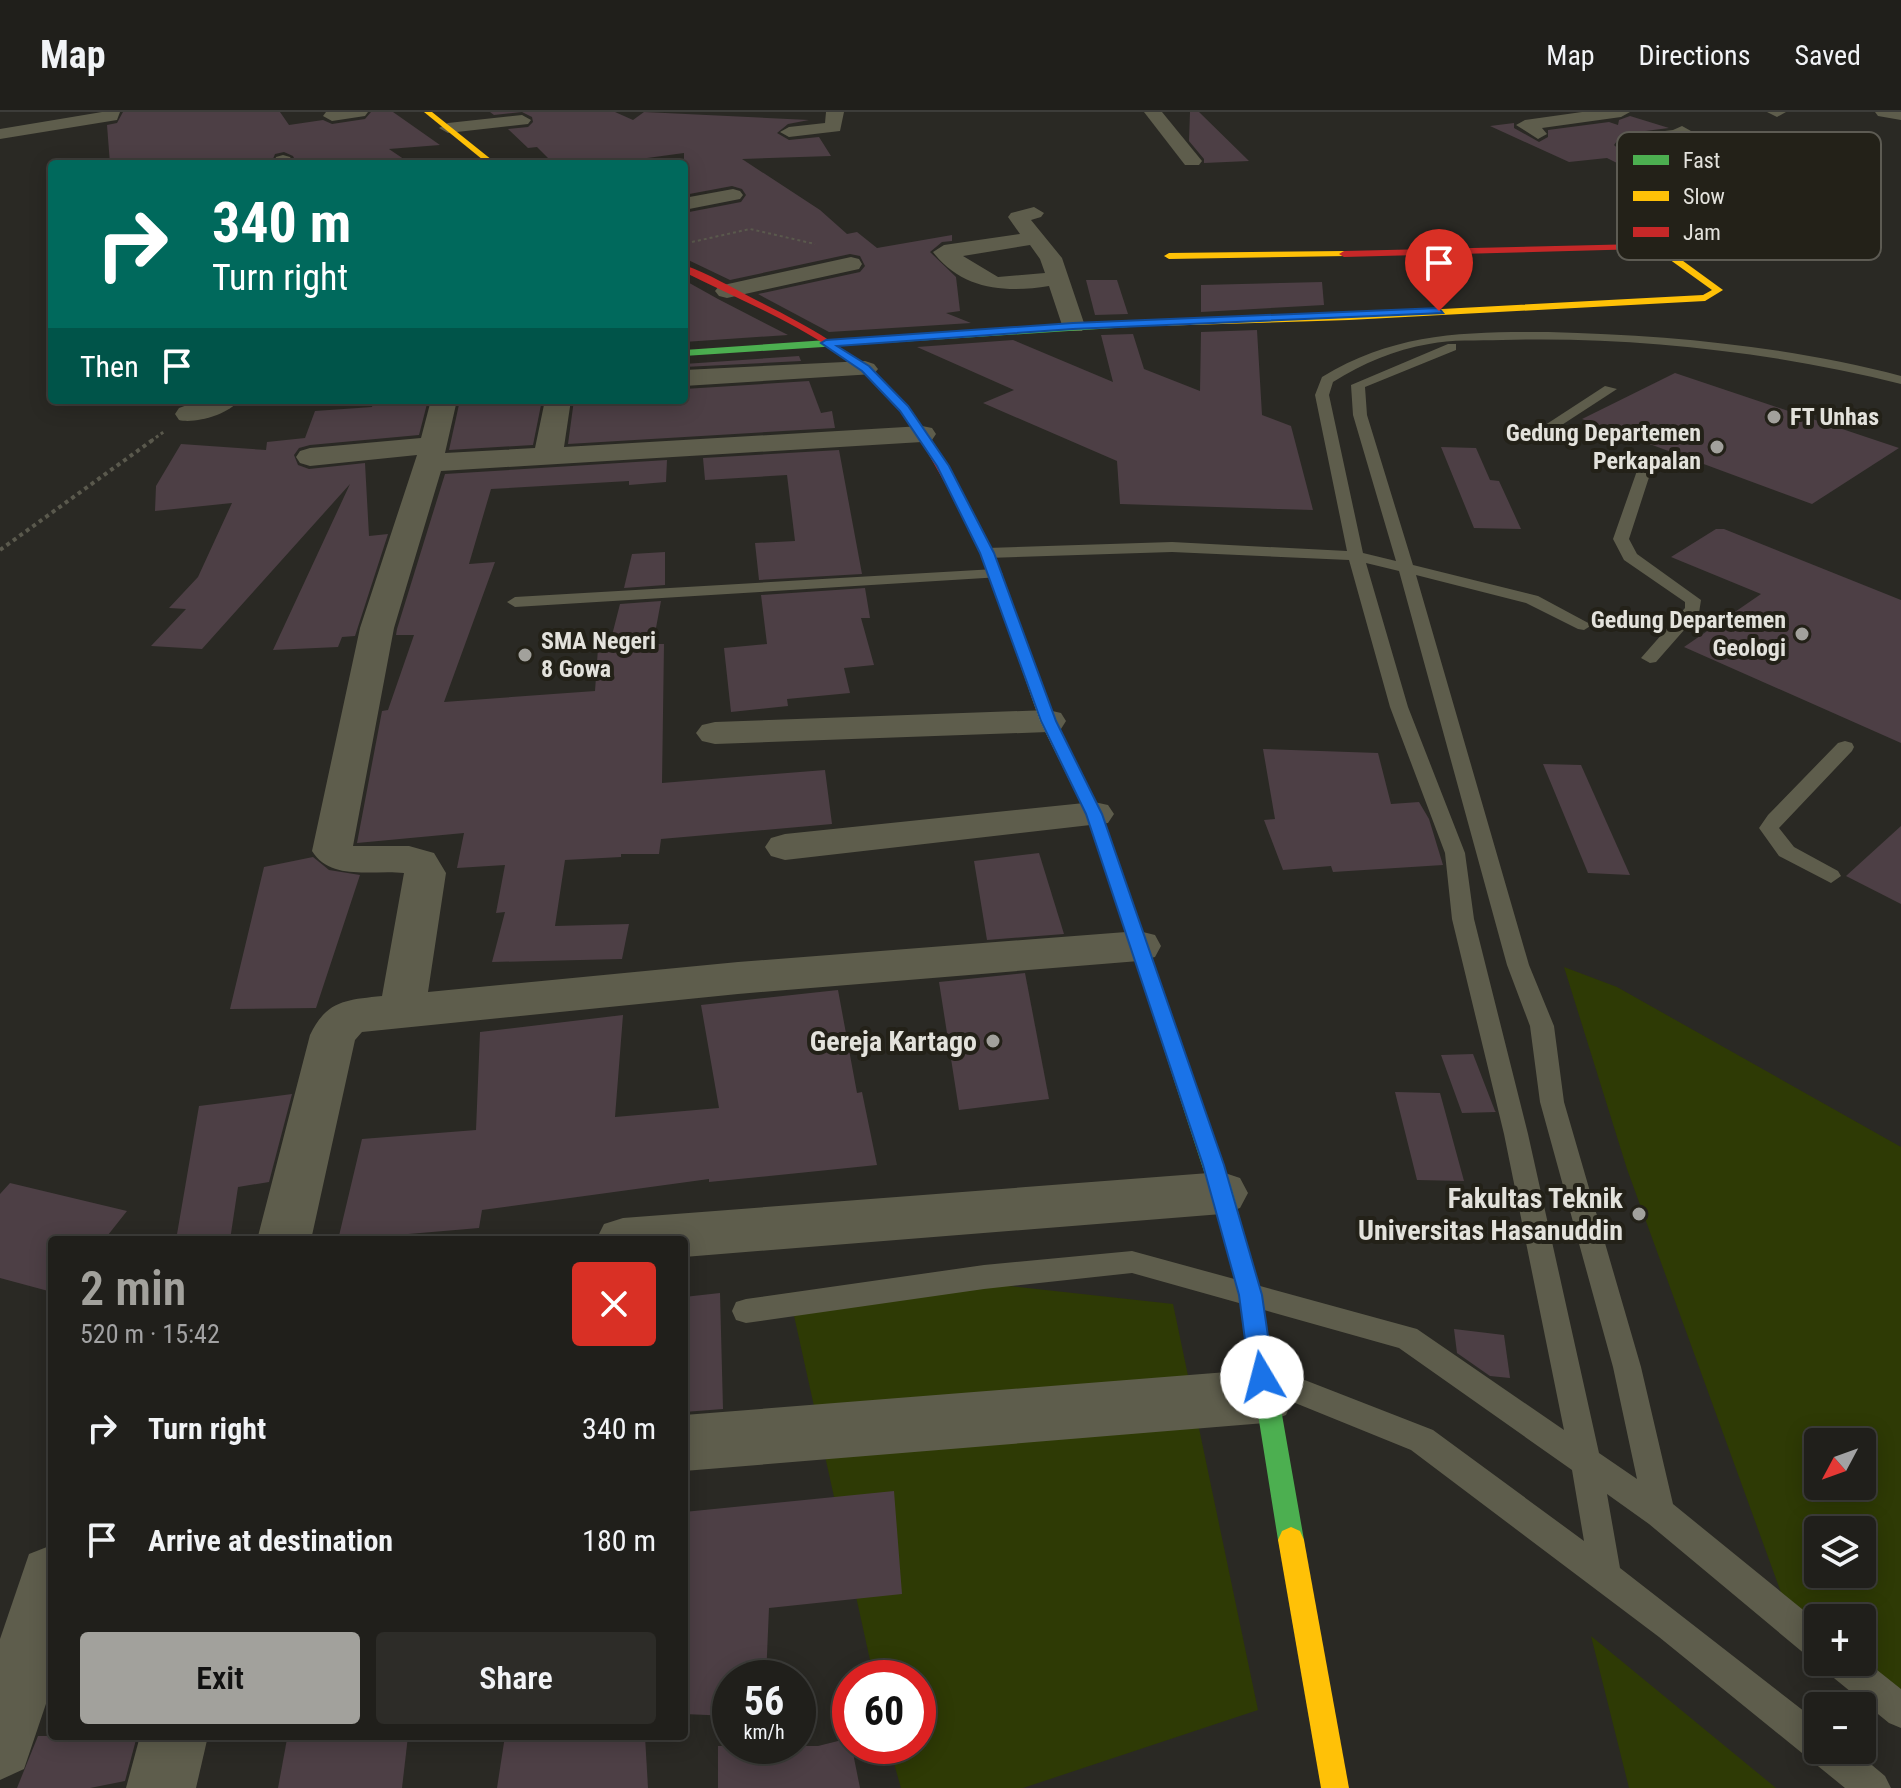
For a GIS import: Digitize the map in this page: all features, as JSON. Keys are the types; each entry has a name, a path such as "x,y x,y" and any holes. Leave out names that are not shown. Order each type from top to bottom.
{"main road":[{"path":"428,112 484,160"},
{"path":"1169,256 1617,247"},
{"path":"688,353 1073,326 1349,317 1705,298 1718,290 1676,260"},
{"path":"688,270 826,343 865,369 893,395 943,466 987,553 1048,721 1094,814 1222,1193 1250,1295 1335,1788"}],"street":[{"path":"0,134 100,119 111,116 111,112"},
{"path":"332,116 359,112"},
{"path":"789,132 834,127 835,112"},
{"path":"1153,112 1192,161"},
{"path":"1538,134 1525,125 1621,112"},
{"path":"1631,112 1683,132"},
{"path":"1884,112 1901,115"},
{"path":"448,128 522,120"},
{"path":"688,203 733,195"},
{"path":"1034,213 1018,217 1051,258 1073,326"},
{"path":"1036,238 944,252 985,283 997,285 1057,278"},
{"path":"727,291 851,264"},
{"path":"688,378 865,369"},
{"path":"189,414 215,404"},
{"path":"402,1010 425,873 419,862 408,858 349,859 338,857 332,851 377,628 443,404"},
{"path":"548,455 557,404"},
{"path":"310,457 548,455 922,434"},
{"path":"715,733 1048,721"},
{"path":"785,847 1094,814"},
{"path":"285,1236 332,1035 341,1021 353,1016 786,974 1139,946"},
{"path":"674,1236 1222,1193"},
{"path":"688,1443 1264,1386"},
{"path":"0,1745 48,1590"},
{"path":"161,1788 173,1740"}],"lane":[{"path":"1606,1578 1586,1462 1516,1134 1463,919 1455,853 1399,707 1356,556 1322,395 1327,380 1366,356 1431,339 1554,334 1662,342 1771,355 1901,380"},
{"path":"1476,338 1358,385 1360,415 1518,965 1542,1026 1552,1102 1627,1367 1660,1513"},
{"path":"1546,429 1610,389"},
{"path":"1646,465 1621,539 1630,557 1693,600 1693,609 1650,658"},
{"path":"987,553 1172,547 1356,556 1532,599 1584,625"},
{"path":"515,602 995,574"},
{"path":"1831,876 1782,849 1772,839 1769,828 1845,747"},
{"path":"746,1311 984,1277 1132,1262 1407,1338 1660,1513 1804,1631"},
{"path":"1264,1386 1422,1440 1671,1625 1804,1733"},
{"path":"1858,1676 1901,1711"},
{"path":"1843,1764 1873,1788"}],"path":[{"path":"688,243 750,229 807,240 851,264"},
{"path":"0,550 189,414"}],"green space":[{"path":"1564,967 1617,987 1901,1147 1901,1706 1874,1676 1876,1604 1804,1604 1804,1630 1791,1620 1627,1169"},
{"path":"982,1283 1173,1304 1258,1710 1023,1788 901,1788 894,1764 936,1764 936,1660 870,1660 789,1293"},
{"path":"1591,1636 1776,1788 1629,1788"}],"building":[{"path":"123,112 280,112 289,125 323,120 332,124 365,119 371,112 393,112 440,145 389,149 405,160 295,160 284,152 275,154 273,160 110,160 107,125 117,123"},
{"path":"490,112 522,112 494,115"},
{"path":"522,112 615,112 633,120 644,112 809,120 788,124 777,133 789,140 819,137 831,156 742,159 820,210 847,234 857,232 877,248 952,235 952,241 942,242 930,252 956,277 960,311 946,313 971,323 829,332 758,294 860,272 865,266 860,256 850,254 730,280 688,260 688,212 741,202 746,195 742,189 732,186 688,194 688,160 684,160 684,153 632,160 550,160 537,147 528,148 508,129 528,127 533,122 532,117"},
{"path":"1190,112 1199,112 1249,161 1204,163 1189,141"},
{"path":"1630,116 1669,128 1617,132 1614,145 1617,148 1617,163 1607,158 1569,162 1490,126 1514,123 1514,128 1539,142 1548,137 1548,130 1609,122 1618,125 1619,120"},
{"path":"1086,280 1117,280 1128,314 1095,315"},
{"path":"688,282 718,299 788,335 688,342"},
{"path":"1322,282 1324,305 1201,312 1201,285"},
{"path":"1257,330 1262,415 1291,426 1313,510 1120,504 1117,461 983,403 1014,390 917,347 1013,340 1113,382 1101,335 1133,334 1144,369 1200,391 1201,332"},
{"path":"799,356 801,361 688,367 688,364"},
{"path":"1675,373 1899,448 1812,504 1582,419"},
{"path":"809,381 821,413 832,411 835,428 568,444 573,404 688,404 688,389"},
{"path":"373,404 427,404 419,435 310,445 299,448 294,455 298,465 309,469 365,463 369,536 388,534 355,636 342,637 338,647 273,650 350,484 202,649 151,646 186,609 169,608 198,577 232,503 155,511 156,486 181,444 266,450 267,442 305,438 315,411 372,407"},
{"path":"459,404 541,404 533,445 449,450"},
{"path":"1441,447 1476,448 1490,480 1499,481 1521,529 1474,528"},
{"path":"839,450 862,574 759,580 755,543 795,541 787,475 705,480 703,458"},
{"path":"667,460 666,482 629,485 629,481 491,489 469,564 495,562 444,702 595,691 598,648 609,647 620,604 661,601 653,644 664,644 662,783 825,770 832,824 661,839 659,854 621,854 621,857 565,860 555,926 629,924 622,959 492,962 505,912 496,913 505,865 457,868 464,833 357,843 382,711 388,710 414,635 396,635 397,629 445,474"},
{"name":"Gedung Departemen Geologi","path":"1716,529 1724,529 1901,600 1901,743 1684,647 1761,594 1671,557"},
{"path":"665,552 665,585 624,588 632,554"},
{"path":"865,588 870,618 861,618 874,665 844,668 850,693 787,699 788,706 731,712 724,648 767,644 761,595"},
{"path":"1263,749 1378,753 1391,804 1419,802 1429,819 1443,865 1333,872 1331,866 1283,870 1264,820 1275,819"},
{"path":"1543,764 1581,765 1630,875 1588,873"},
{"path":"1901,826 1901,904 1846,876"},
{"path":"1039,853 1064,934 987,940 974,861"},
{"path":"313,857 329,870 360,875 316,1008 230,1009 264,867"},
{"name":"Gereja Kartago","path":"1025,973 1049,1099 959,1110 939,982"},
{"path":"838,990 857,1093 862,1092 877,1165 709,1182 709,1179 482,1210 479,1228 385,1236 339,1236 362,1139 476,1130 480,1032 623,1015 615,1117 719,1108 701,1005"},
{"path":"1473,1054 1496,1112 1462,1113 1441,1055"},
{"path":"1395,1092 1440,1093 1464,1181 1417,1180"},
{"path":"292,1094 269,1182 238,1187 231,1236 177,1236 199,1106"},
{"path":"10,1183 127,1211 107,1236 48,1236 48,1291 0,1278 0,1194"},
{"path":"720,1293 723,1409 688,1412 688,1297"},
{"path":"1454,1329 1504,1335 1510,1378 1490,1376 1457,1353"},
{"path":"894,1491 902,1594 769,1608 767,1660 712,1660 712,1715 688,1714 688,1512"},
{"path":"38,1736 48,1736 48,1740 136,1740 125,1781 90,1788 17,1788"},
{"path":"287,1740 408,1740 402,1788 278,1788"},
{"path":"504,1740 645,1740 648,1788 497,1788"},
{"path":"832,1742 832,1764 855,1764 860,1788 718,1788 718,1764 816,1764 818,1746"}],"traffic: fast":[{"path":"688,353 1156,323"},
{"path":"1140,949 1222,1193 1250,1295 1291,1540"}],"traffic: slow":[{"path":"428,112 488,160"},
{"path":"1169,256 1344,254"},
{"path":"1156,323 1349,317 1705,298 1718,290 1676,260"},
{"path":"957,494 987,553 1048,721 1094,814 1140,949"},
{"path":"1291,1540 1335,1788"}],"traffic: jam":[{"path":"1344,254 1617,248"},
{"path":"688,270 796,324 875,377 912,419 957,494"}],"place":[{"name":"FT Unhas","path":"1774,417"},
{"name":"Gedung Departemen Perkapalan","path":"1717,447"},
{"name":"Gedung Departemen Geologi","path":"1802,634"},
{"name":"SMA Negeri 8 Gowa","path":"525,655"},
{"name":"Gereja Kartago","path":"993,1041"},
{"name":"Fakultas Teknik Universitas Hasanuddin","path":"1639,1214"}],"route":[{"path":"1262,1377 1250,1295 1214,1165 1094,814 1048,721 987,553 943,466 904,409 865,369 826,343 1073,326 1439,311"}]}
